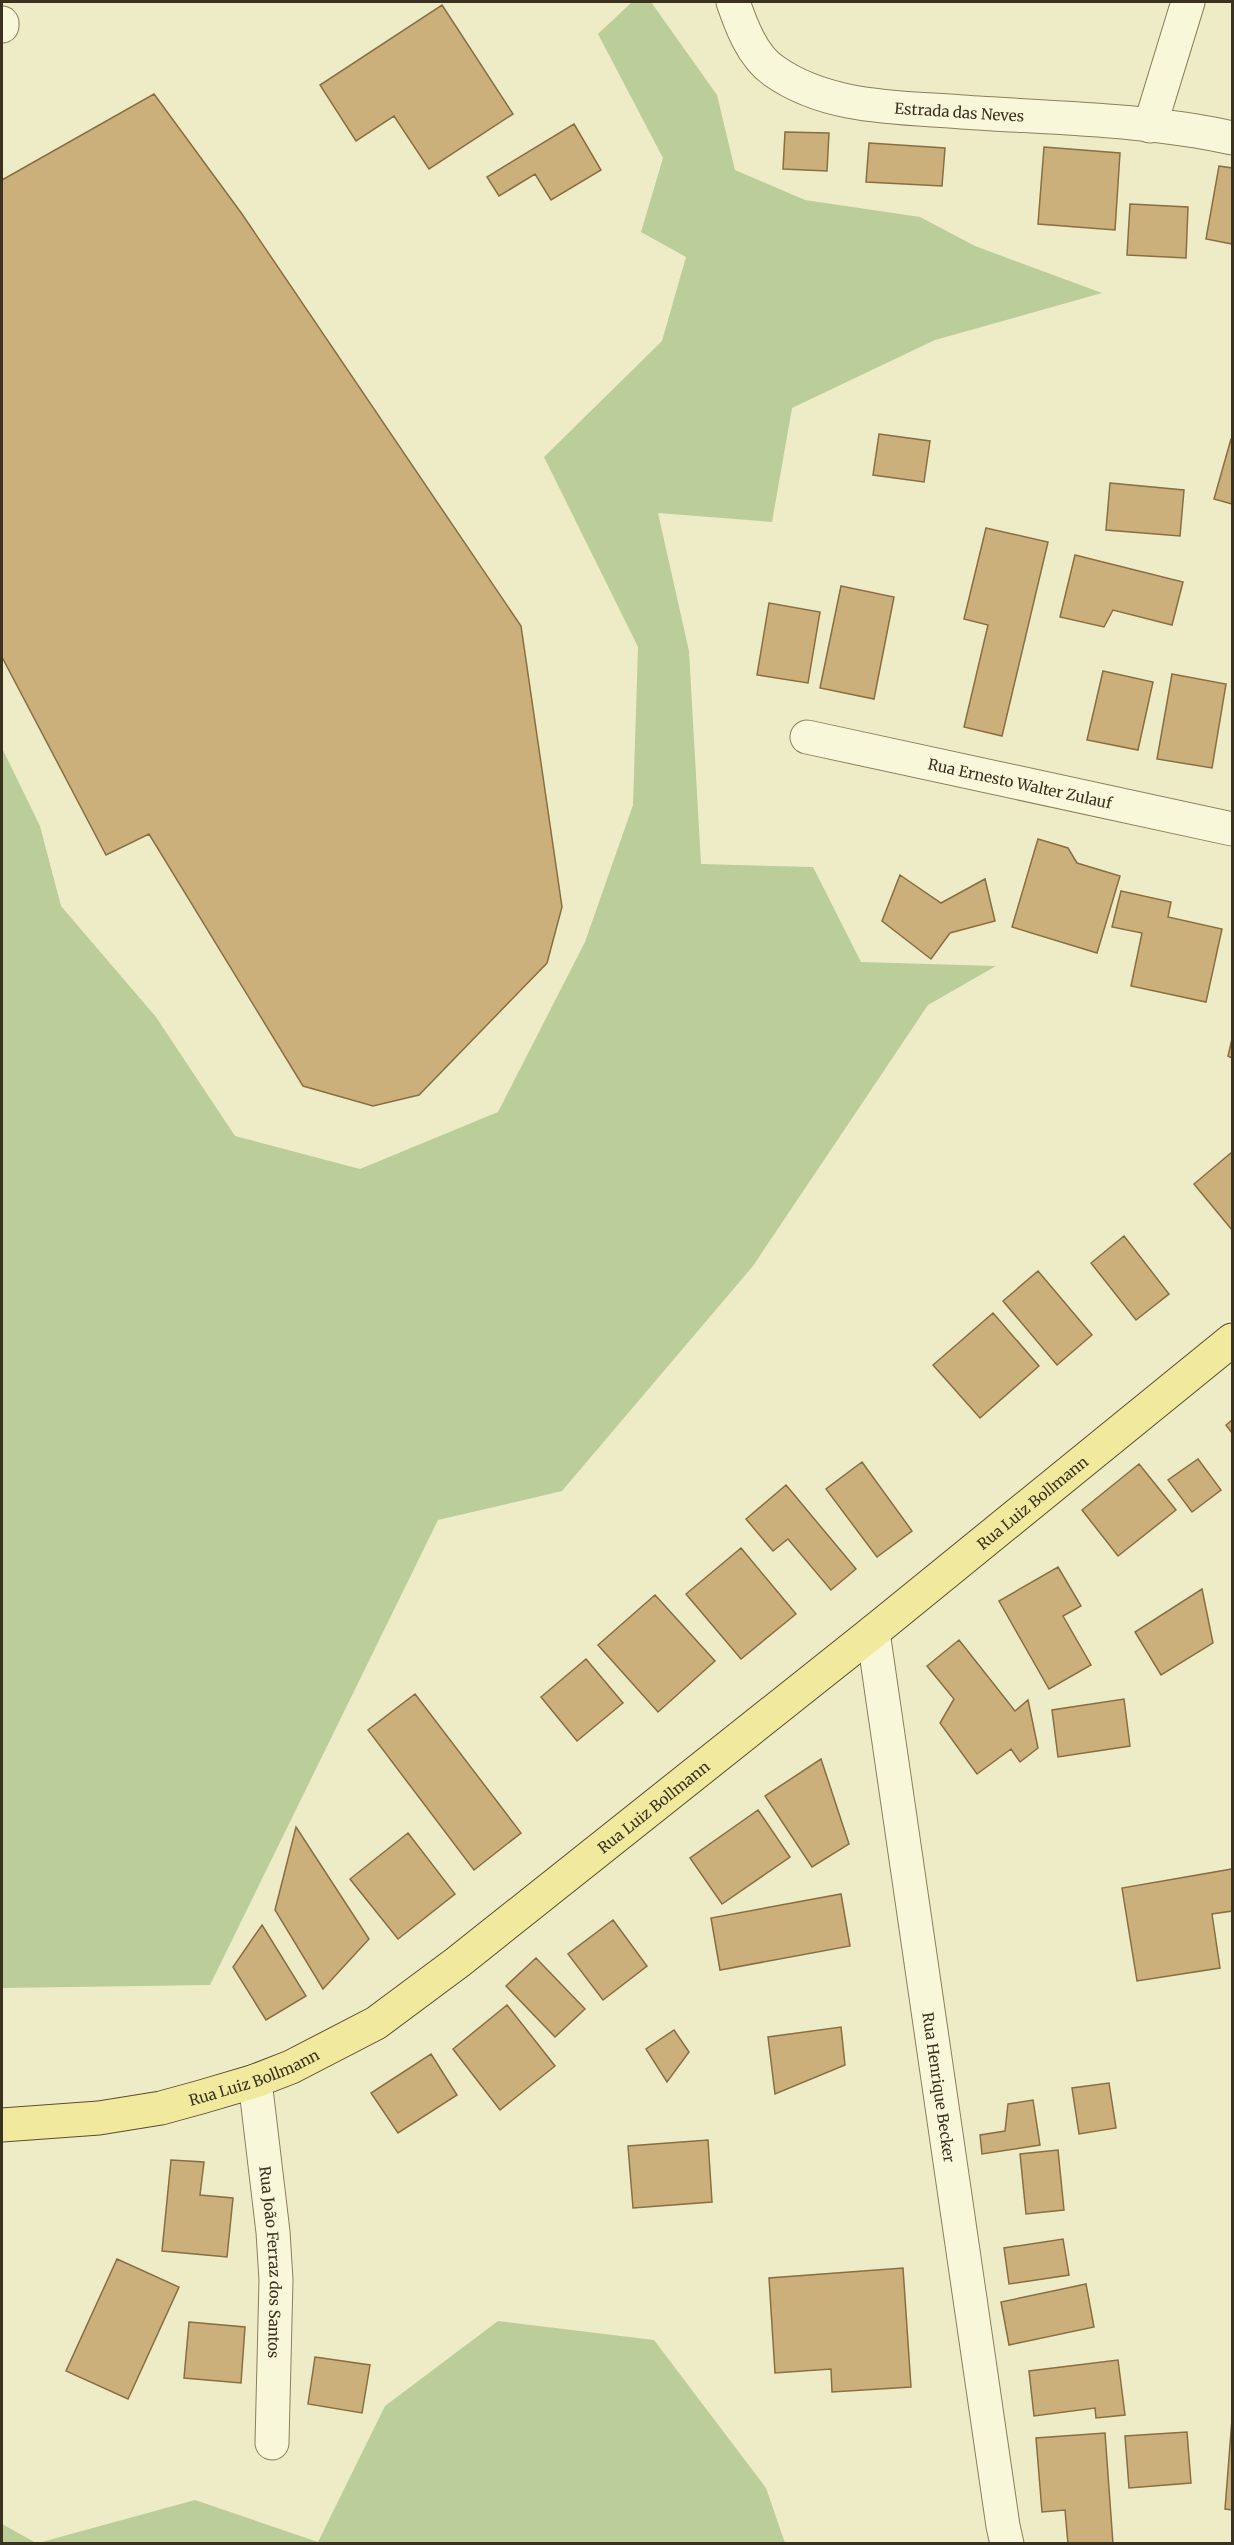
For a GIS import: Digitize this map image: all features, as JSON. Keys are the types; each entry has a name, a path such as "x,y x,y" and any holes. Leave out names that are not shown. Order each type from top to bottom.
{"main road":[{"name":"Rua Luiz Bollmann","path":"2,2125 99,2118 151,2109 255,2081 376,2023 411,1998 873,1632 1233,1340"}],"street":[{"name":"Estrada das Neves","path":"733,2 740,25 755,50 771,70 822,95 885,106 1150,126 1233,138"},
{"path":"1150,126 1188,2"},
{"name":"Rua Ernesto Walter Zulauf","path":"807,737 1233,829"},
{"name":"Rua Henrique Becker","path":"873,1632 1007,2544"},
{"name":"Rua João Ferraz dos Santos","path":"255,2081 273,2232 276,2280 272,2443"}],"green space":[{"path":"632,2 651,2 717,95 735,170 805,200 920,217 975,246 1102,293 935,340 792,408 772,522 658,513 689,651 701,864 813,867 861,962 996,966 928,1005 753,1266 562,1491 438,1520 210,1985 2,1988 2,748 40,826 61,906 156,1017 235,1136 360,1169 498,1112 585,942 633,805 638,647 544,457 662,341 686,257 641,232 663,158 598,34"},
{"path":"498,2321 654,2340 766,2488 785,2543 38,2543 195,2500 318,2542 385,2406"},
{"path":"2,2524 36,2543 2,2543"}],"building":[{"path":"442,5 513,114 429,169 394,116 356,141 320,85"},
{"path":"154,94 242,214 521,626 562,907 547,963 419,1095 373,1106 303,1086 149,834 106,855 2,657 2,180"},
{"path":"574,124 601,170 551,200 535,174 499,196 487,177"},
{"path":"785,132 829,133 827,171 783,169"},
{"path":"869,143 945,148 942,186 866,182"},
{"path":"1044,147 1120,153 1115,230 1038,224"},
{"path":"1219,166 1232,168 1232,244 1206,239"},
{"path":"1130,204 1188,207 1186,258 1127,255"},
{"path":"879,434 930,441 924,482 873,475"},
{"path":"1232,439 1232,504 1214,499"},
{"path":"1110,483 1184,490 1180,536 1106,530"},
{"path":"986,528 1048,542 1002,736 964,727 988,625 964,619"},
{"path":"1075,555 1183,582 1172,625 1113,610 1104,627 1060,617"},
{"path":"841,586 894,597 874,699 820,688"},
{"path":"769,603 820,612 808,683 757,675"},
{"path":"1103,671 1153,682 1138,750 1087,740"},
{"path":"1172,674 1226,684 1212,768 1157,759"},
{"path":"1038,839 1068,848 1077,863 1120,876 1097,953 1012,927"},
{"path":"900,875 941,903 985,879 995,921 950,933 931,959 882,921"},
{"path":"1121,891 1171,902 1168,917 1222,929 1206,1002 1131,986 1142,933 1112,927"},
{"path":"1232,1039 1232,1058 1228,1056"},
{"path":"1232,1152 1232,1230 1194,1184"},
{"path":"1124,1236 1169,1294 1136,1320 1091,1263"},
{"path":"1038,1271 1092,1335 1057,1365 1003,1301"},
{"path":"993,1313 1039,1366 980,1418 933,1365"},
{"path":"1232,1420 1232,1433 1226,1425"},
{"path":"1198,1459 1221,1490 1192,1512 1168,1480"},
{"path":"862,1462 912,1531 877,1557 826,1489"},
{"path":"1139,1464 1176,1510 1118,1556 1082,1510"},
{"path":"786,1485 856,1569 831,1590 788,1539 773,1551 746,1519"},
{"path":"741,1548 796,1614 741,1659 686,1594"},
{"path":"1058,1567 1081,1606 1063,1616 1091,1665 1049,1689 999,1601"},
{"path":"1202,1589 1213,1643 1161,1675 1135,1632"},
{"path":"655,1595 715,1661 658,1712 598,1645"},
{"path":"959,1640 1015,1711 1028,1700 1038,1748 1020,1762 1011,1749 977,1774 940,1723 954,1699 927,1666"},
{"path":"586,1659 623,1703 577,1741 541,1697"},
{"path":"415,1694 521,1833 474,1870 368,1730"},
{"path":"1124,1699 1130,1746 1058,1757 1052,1710"},
{"path":"821,1759 849,1844 812,1867 765,1796"},
{"path":"758,1810 790,1857 722,1904 690,1858"},
{"path":"296,1827 369,1939 323,1989 275,1910"},
{"path":"408,1833 455,1894 398,1939 350,1879"},
{"path":"1232,1869 1232,1911 1212,1914 1220,1968 1137,1981 1122,1888"},
{"path":"841,1894 850,1946 720,1970 711,1918"},
{"path":"613,1920 647,1966 603,2000 568,1954"},
{"path":"262,1925 306,1996 266,2020 233,1967"},
{"path":"536,1958 585,2009 555,2037 506,1986"},
{"path":"507,2005 555,2066 500,2110 453,2049"},
{"path":"841,2027 845,2065 775,2094 768,2037"},
{"path":"674,2030 689,2052 667,2082 646,2049"},
{"path":"431,2054 457,2095 398,2133 371,2093"},
{"path":"1109,2083 1116,2128 1079,2134 1072,2088"},
{"path":"1033,2100 1040,2145 982,2154 980,2135 1005,2131 1008,2104"},
{"path":"708,2140 712,2202 633,2208 628,2146"},
{"path":"1058,2150 1064,2210 1026,2214 1020,2154"},
{"path":"171,2160 204,2162 200,2195 233,2198 227,2257 162,2251"},
{"path":"1063,2239 1069,2275 1009,2284 1004,2248"},
{"path":"117,2259 179,2287 128,2399 66,2371"},
{"path":"903,2268 911,2387 832,2392 831,2369 775,2373 769,2278"},
{"path":"1086,2284 1094,2327 1009,2345 1001,2302"},
{"path":"189,2322 245,2327 241,2383 184,2378"},
{"path":"315,2357 370,2365 362,2413 308,2404"},
{"path":"1118,2360 1125,2415 1096,2418 1095,2408 1034,2416 1029,2371"},
{"path":"1232,2419 1232,2510 1225,2509"},
{"path":"1187,2432 1191,2483 1129,2488 1125,2436"},
{"path":"1105,2433 1113,2544 1068,2544 1065,2510 1042,2512 1036,2438"}]}
